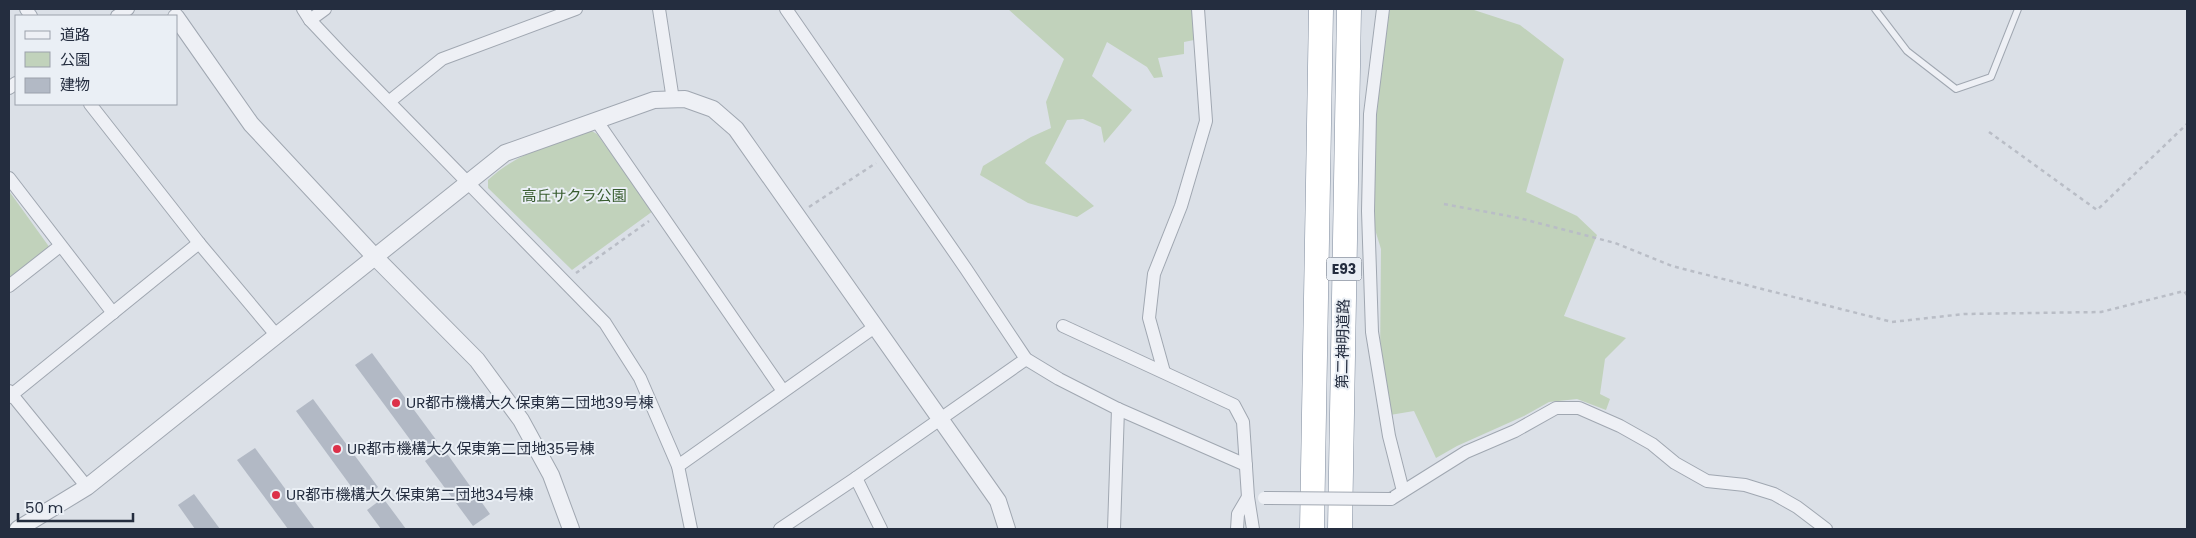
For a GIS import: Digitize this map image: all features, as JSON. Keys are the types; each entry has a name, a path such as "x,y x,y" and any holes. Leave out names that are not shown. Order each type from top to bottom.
{"highway":[{"name":"第二神明道路","path":"1312,529 1321,9"},
{"name":"第二神明道路","path":"1340,529 1349,9"}],"street":[{"path":"303,9 310,20 604,323 640,378 678,466 691,529"},
{"path":"310,20 325,9"},
{"path":"390,101 442,59 576,9"},
{"path":"659,9 673,100"},
{"path":"786,9 888,155 1026,359 1058,379 1118,409 1246,465"},
{"path":"1164,372 1149,318 1154,274 1181,206 1206,121 1198,9"},
{"path":"1383,9 1370,114 1368,211 1372,323 1389,436 1403,491"},
{"path":"178,19 251,124 375,257 477,360 521,420 551,475 571,529"},
{"path":"18,529 87,487 505,153 654,100 686,99 713,109 736,129 998,501 1007,529"},
{"path":"91,105 199,243 277,336"},
{"path":"596,120 783,391"},
{"path":"9,178 113,313"},
{"path":"87,487 10,394 199,243"},
{"path":"9,286 60,246"},
{"path":"678,466 876,326"},
{"path":"1063,326 1234,406 1242,422 1248,497 1253,529"},
{"path":"780,529 1026,359"},
{"path":"1248,497 1390,499 1466,452 1515,431 1556,408 1579,408 1620,426 1652,444 1675,463 1707,481 1745,486 1774,494 1798,506 1826,529"},
{"path":"1114,529 1118,409"},
{"path":"856,478 881,529"},
{"path":"1237,529 1238,514 1248,497"}],"lane":[{"path":"1875,9 1908,51 1956,89 1991,76 2018,9"}],"path":[{"path":"1989,132 2098,210 2187,124"},
{"path":"797,215 888,155"},
{"path":"1444,204 1528,220 1615,243 1672,266 1892,322 1964,314 2101,312 2184,291 2187,295"},
{"path":"564,281 660,213"}],"green space":[{"path":"1008,9 1193,9 1194,40 1184,42 1184,54 1158,58 1163,77 1154,78 1147,67 1107,42 1092,76 1132,110 1104,143 1101,127 1083,119 1067,120 1045,163 1094,206 1077,217 1028,203 980,175 983,166 1031,137 1051,128 1046,102 1064,59"},
{"path":"1390,9 1471,9 1520,25 1564,59 1526,192 1577,216 1597,235 1564,316 1626,338 1605,359 1600,394 1610,399 1606,410 1577,399 1549,402 1436,458 1414,411 1390,415 1380,367 1381,249 1373,223 1375,133 1383,49"},
{"name":"高丘サクラ公園","path":"590,130 597,134 653,211 572,270 488,188 488,180 523,156"},
{"path":"9,191 50,248 9,282"}],"building":[{"name":"UR都市機構大久保東第二団地39号棟","path":"372,353 437,441 420,453 355,365"},
{"name":"UR都市機構大久保東第二団地35号棟","path":"313,399 378,487 361,500 296,411"},
{"name":"UR都市機構大久保東第二団地34号棟","path":"255,448 315,529 288,529 237,460"},
{"path":"443,448 490,514 473,526 425,461"},
{"path":"194,494 220,529 195,529 178,505"},
{"path":"383,498 406,529 381,529 367,510"}],"place":[{"name":"UR都市機構大久保東第二団地39号棟","path":"396,403"},
{"name":"UR都市機構大久保東第二団地35号棟","path":"337,449"},
{"name":"UR都市機構大久保東第二団地34号棟","path":"276,495"}]}
